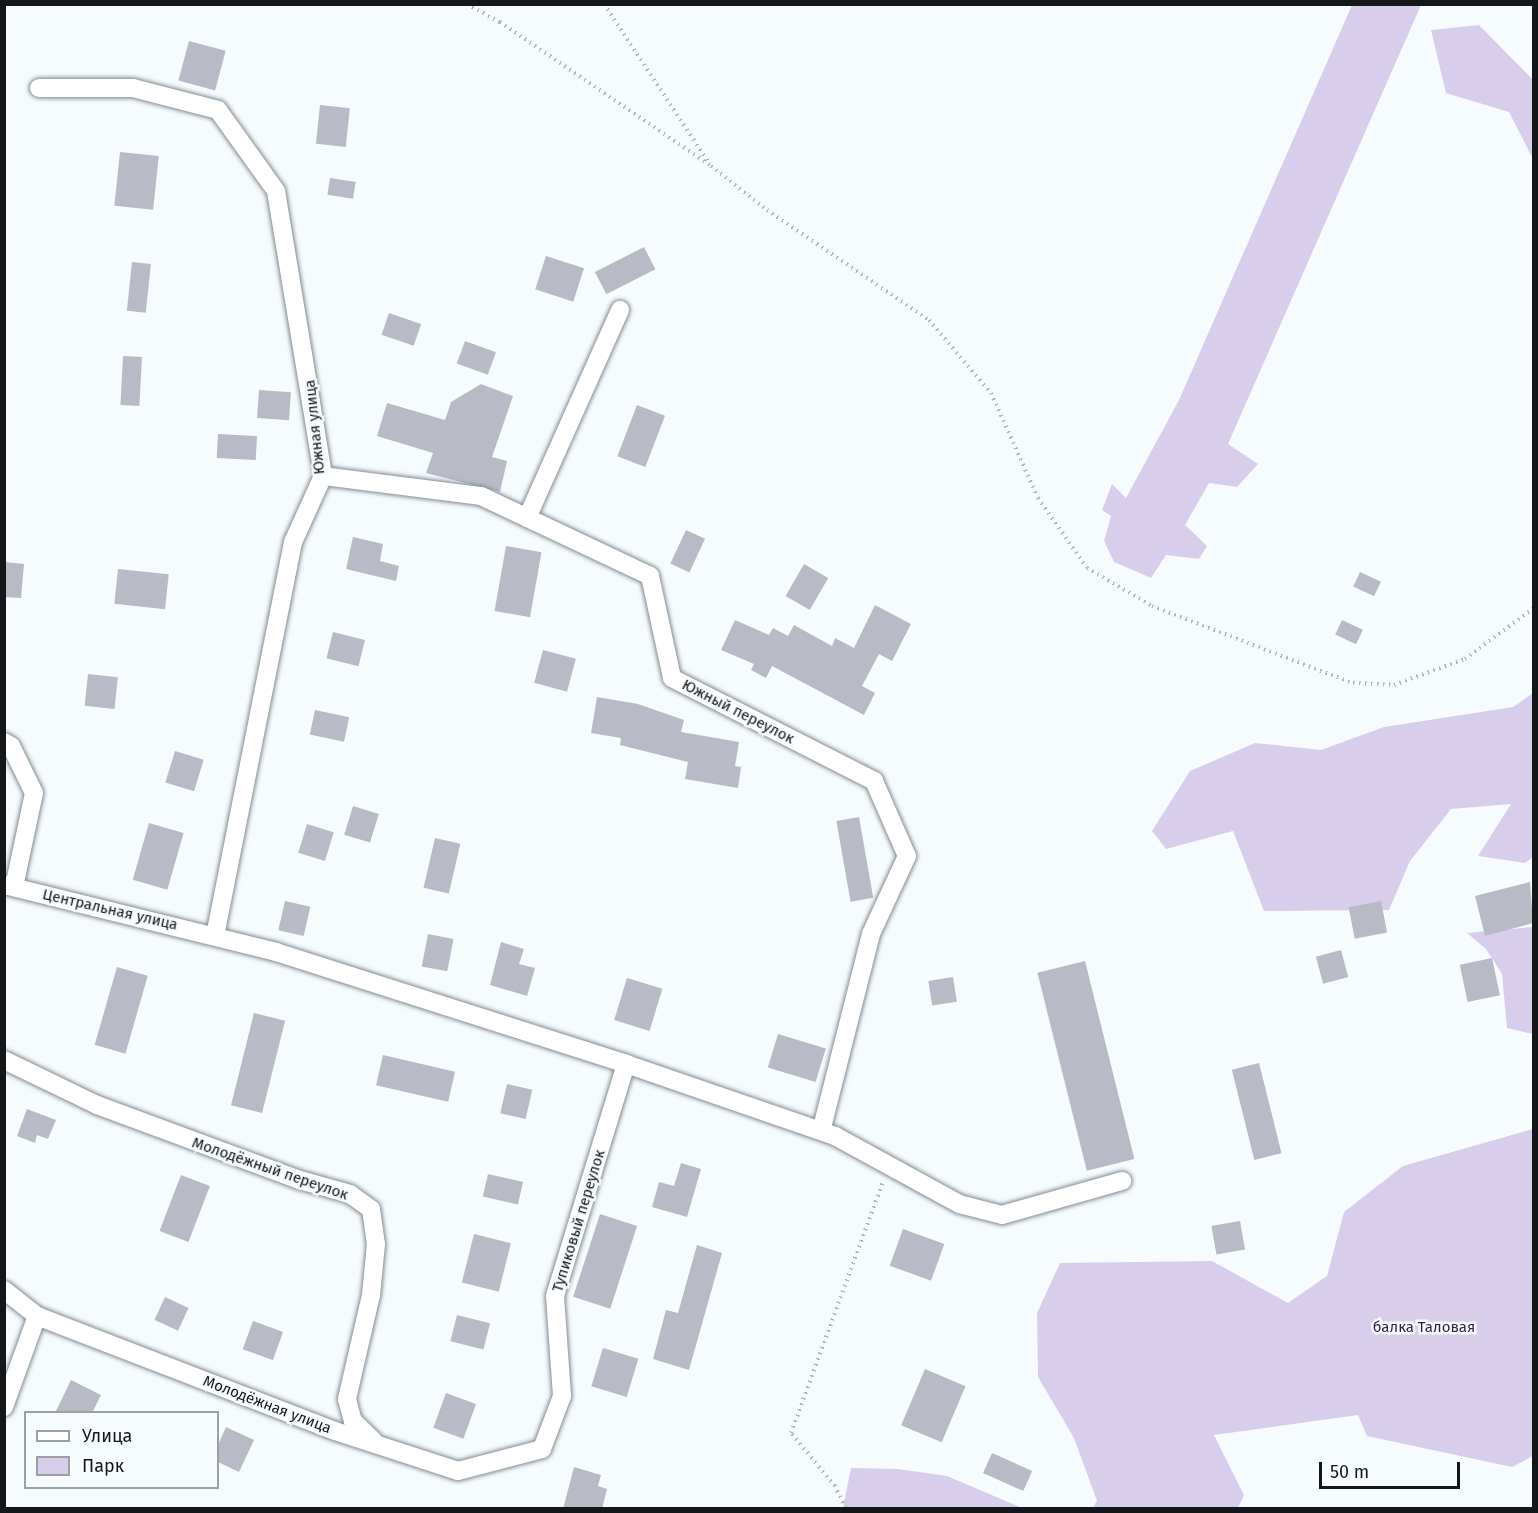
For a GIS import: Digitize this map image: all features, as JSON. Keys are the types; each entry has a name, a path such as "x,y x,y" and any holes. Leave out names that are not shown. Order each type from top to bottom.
{"street":[{"name":"Южная улица","path":"39,88 133,88 218,110 276,191 323,476 293,542 215,935"},
{"path":"527,518 620,310"},
{"name":"Южный переулок","path":"323,476 480,496 650,576 672,678 874,781 907,856 871,934 821,1131"},
{"path":"4,742 11,746 34,793 9,886"},
{"name":"Центральная улица","path":"9,886 215,935 626,1064 821,1131 958,1204 1002,1215 1122,1180"},
{"name":"Молодёжный переулок","path":"4,1060 108,1110 300,1180 350,1194 371,1209 376,1245 371,1295 347,1399 353,1420 377,1445"},
{"name":"Тупиковый переулок","path":"542,1449 562,1395 555,1296 626,1064"},
{"name":"Молодёжная улица","path":"4,1290 37,1316 377,1445 458,1471 542,1449"},
{"path":"4,1407 37,1316"}],"path":[{"path":"467,4 500,22 711,166 767,210 929,320 991,393 1038,498 1087,568 1152,606 1353,683 1394,685 1465,659 1533,608"},
{"path":"604,4 711,166"},
{"path":"846,1509 836,1486 791,1433 888,1168"}],"green space":[{"path":"1352,5 1421,5 1228,444 1258,464 1237,487 1209,483 1185,525 1207,546 1199,559 1166,555 1151,578 1114,562 1104,541 1111,516 1102,510 1112,484 1126,498 1179,400"},
{"path":"1479,25 1533,80 1533,159 1509,112 1446,93 1431,30"},
{"path":"1533,693 1533,857 1525,863 1478,856 1511,804 1451,809 1410,861 1389,910 1264,911 1233,831 1166,849 1152,831 1190,771 1255,743 1321,750 1384,727 1513,707"},
{"path":"1533,927 1533,1034 1507,1028 1502,974 1486,949 1467,933"},
{"name":"балка Таловая","path":"1533,1129 1533,1456 1512,1467 1367,1436 1358,1415 1214,1435 1244,1495 1238,1508 1093,1508 1097,1501 1074,1438 1038,1377 1037,1313 1060,1263 1212,1261 1288,1303 1327,1276 1344,1212 1403,1166"},
{"path":"851,1468 898,1469 947,1476 1022,1508 843,1508"}],"building":[{"path":"189,41 226,51 215,90 178,81"},
{"path":"320,105 350,108 346,147 316,144"},
{"path":"120,152 159,156 153,210 114,206"},
{"path":"330,178 356,182 353,199 327,195"},
{"path":"644,247 655,269 606,294 595,272"},
{"path":"546,256 584,268 573,302 535,289"},
{"path":"132,262 151,264 146,313 127,311"},
{"path":"389,313 421,324 414,346 382,335"},
{"path":"465,341 496,352 488,375 457,364"},
{"path":"123,356 142,357 139,406 120,405"},
{"path":"481,384 513,396 492,457 507,461 500,492 426,473 433,453 377,436 387,403 445,420 451,402"},
{"path":"259,390 291,392 289,420 257,418"},
{"path":"637,405 665,416 645,467 617,456"},
{"path":"218,434 257,436 256,460 217,458"},
{"path":"686,530 705,539 689,572 670,564"},
{"path":"353,537 383,544 380,561 399,566 396,581 346,569"},
{"path":"506,546 541,552 530,617 495,611"},
{"path":"4,562 24,564 21,598 4,597"},
{"path":"804,564 828,578 810,610 786,596"},
{"path":"118,569 169,574 165,609 114,604"},
{"path":"1360,572 1381,582 1374,596 1353,587"},
{"path":"875,605 911,624 892,661 879,654 862,686 875,693 864,715 772,666 766,678 751,670 754,664 721,650 735,620 769,635 773,628 788,636 794,625 832,646 835,638 854,648"},
{"path":"1342,620 1363,630 1356,644 1335,635"},
{"path":"333,632 365,640 358,666 326,658"},
{"path":"543,650 576,659 567,692 534,683"},
{"path":"88,674 118,677 114,709 85,706"},
{"path":"597,697 638,704 684,720 681,732 739,742 735,766 741,767 738,788 685,779 688,762 620,745 621,738 591,733"},
{"path":"315,710 349,717 344,742 310,734"},
{"path":"175,751 204,760 194,791 165,783"},
{"path":"353,806 379,814 370,843 344,835"},
{"path":"859,817 873,898 851,902 836,821"},
{"path":"149,823 184,833 167,890 133,880"},
{"path":"307,824 334,832 325,861 298,853"},
{"path":"435,838 460,844 449,894 424,888"},
{"path":"1530,882 1533,923 1485,936 1475,896"},
{"path":"285,901 310,907 304,936 278,930"},
{"path":"1381,901 1387,932 1355,939 1349,907"},
{"path":"428,934 454,939 447,971 422,966"},
{"path":"501,942 524,949 519,964 535,968 527,996 490,985"},
{"path":"1341,950 1348,977 1323,984 1316,957"},
{"path":"1492,958 1500,995 1468,1002 1460,965"},
{"path":"1085,961 1134,1159 1087,1171 1037,973"},
{"path":"117,967 148,976 125,1054 95,1045"},
{"path":"953,977 957,1002 932,1006 928,981"},
{"path":"627,978 662,989 650,1031 614,1020"},
{"path":"254,1013 285,1021 262,1113 231,1105"},
{"path":"778,1034 826,1049 816,1082 768,1067"},
{"path":"383,1055 455,1072 448,1102 376,1085"},
{"path":"1259,1063 1281,1153 1254,1160 1232,1070"},
{"path":"507,1084 532,1090 526,1119 500,1113"},
{"path":"27,1109 56,1120 48,1139 37,1135 35,1143 17,1136"},
{"path":"681,1163 701,1169 687,1217 652,1207 659,1182 674,1186"},
{"path":"488,1174 523,1182 518,1205 483,1196"},
{"path":"181,1175 210,1186 188,1242 159,1231"},
{"path":"600,1214 637,1226 610,1309 573,1297"},
{"path":"1240,1221 1245,1250 1216,1255 1211,1226"},
{"path":"903,1229 944,1244 931,1281 890,1266"},
{"path":"474,1234 511,1243 499,1292 462,1283"},
{"path":"697,1245 722,1253 689,1370 653,1359 666,1310 678,1313"},
{"path":"165,1297 189,1308 178,1331 154,1320"},
{"path":"457,1315 490,1323 483,1349 450,1341"},
{"path":"253,1321 283,1332 273,1360 243,1349"},
{"path":"603,1348 638,1359 627,1397 591,1386"},
{"path":"925,1369 966,1386 942,1442 901,1425"},
{"path":"71,1380 101,1395 93,1411 56,1411"},
{"path":"446,1393 476,1404 463,1439 433,1428"},
{"path":"226,1427 254,1440 239,1472 219,1462 219,1443"},
{"path":"992,1453 1032,1471 1023,1491 983,1473"},
{"path":"574,1467 601,1475 598,1486 607,1489 602,1509 563,1509"}]}
